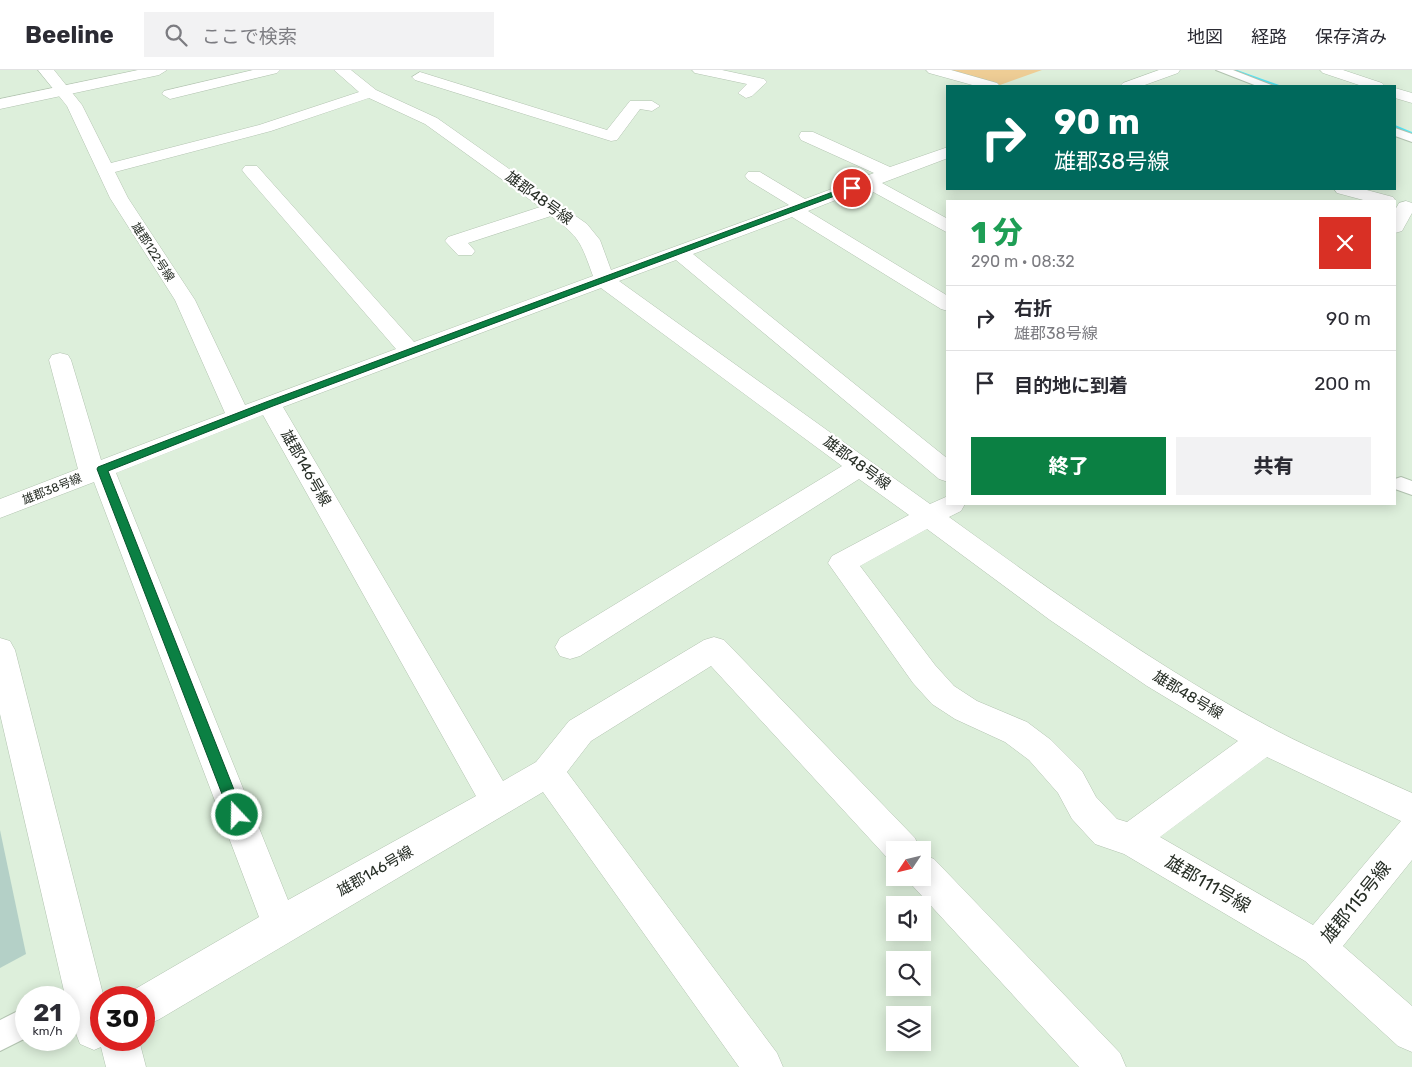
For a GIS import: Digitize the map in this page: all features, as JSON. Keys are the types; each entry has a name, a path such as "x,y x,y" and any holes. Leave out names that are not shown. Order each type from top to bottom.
{"street":[{"name":"雄郡122号線","path":"46,70 74,104 119,198 185,300 238,416"},
{"path":"0,104 159,70"},
{"path":"170,94 272,70"},
{"name":"雄郡48号線","path":"342,70 388,91 580,228 590,240 605,281 860,466 941,510 1060,612 1158,678 1264,740 1412,810"},
{"path":"104,170 265,128 388,91 435,70"},
{"path":"700,70 758,82 746,93"},
{"path":"934,70 988,85"},
{"path":"1131,85 1173,70"},
{"path":"1328,70 1374,85"},
{"path":"420,77 611,136 636,104 652,106"},
{"path":"1396,93 1412,98"},
{"path":"806,136 890,174"},
{"name":"雄郡38号線","path":"0,509 269,404 605,281 946,153"},
{"path":"251,170 411,352"},
{"path":"754,176 799,208 946,304"},
{"path":"868,182 946,226"},
{"path":"1347,190 1383,200"},
{"path":"1396,225 1404,205"},
{"path":"465,250 455,241 554,209"},
{"path":"680,253 946,471"},
{"path":"60,360 97,471 280,925"},
{"name":"雄郡146号線","path":"155,999 280,925 497,802 269,404"},
{"path":"570,647 860,466"},
{"name":"雄郡111号線","path":"941,510 842,563 924,674 943,695 966,710 1016,732 1040,750 1070,782 1084,808 1107,833 1131,839 1318,948 1412,1032"},
{"path":"497,802 548,772 580,731 714,649 895,841"},
{"path":"0,650 74,986"},
{"path":"1131,839 1264,740"},
{"path":"548,772 763,1067"},
{"name":"雄郡115号線","path":"1318,948 1412,833"},
{"path":"931,881 1106,1067"},
{"path":"80,1003 90,1022"},
{"path":"122,1051 126,1067"}],"lane":[{"path":"1222,70 1265,85"},
{"path":"1396,132 1412,138"},
{"path":"0,1036 15,1028"}],"shaded area":[{"path":"950,70 1042,70 1000,85"}],"building":[{"path":"0,830 26,954 0,968"}],"waterway":[{"path":"1231,70 1276,85"},
{"path":"1396,127 1412,134"}],"route":[{"path":"237,815 102,469 269,404 852,188"}]}
